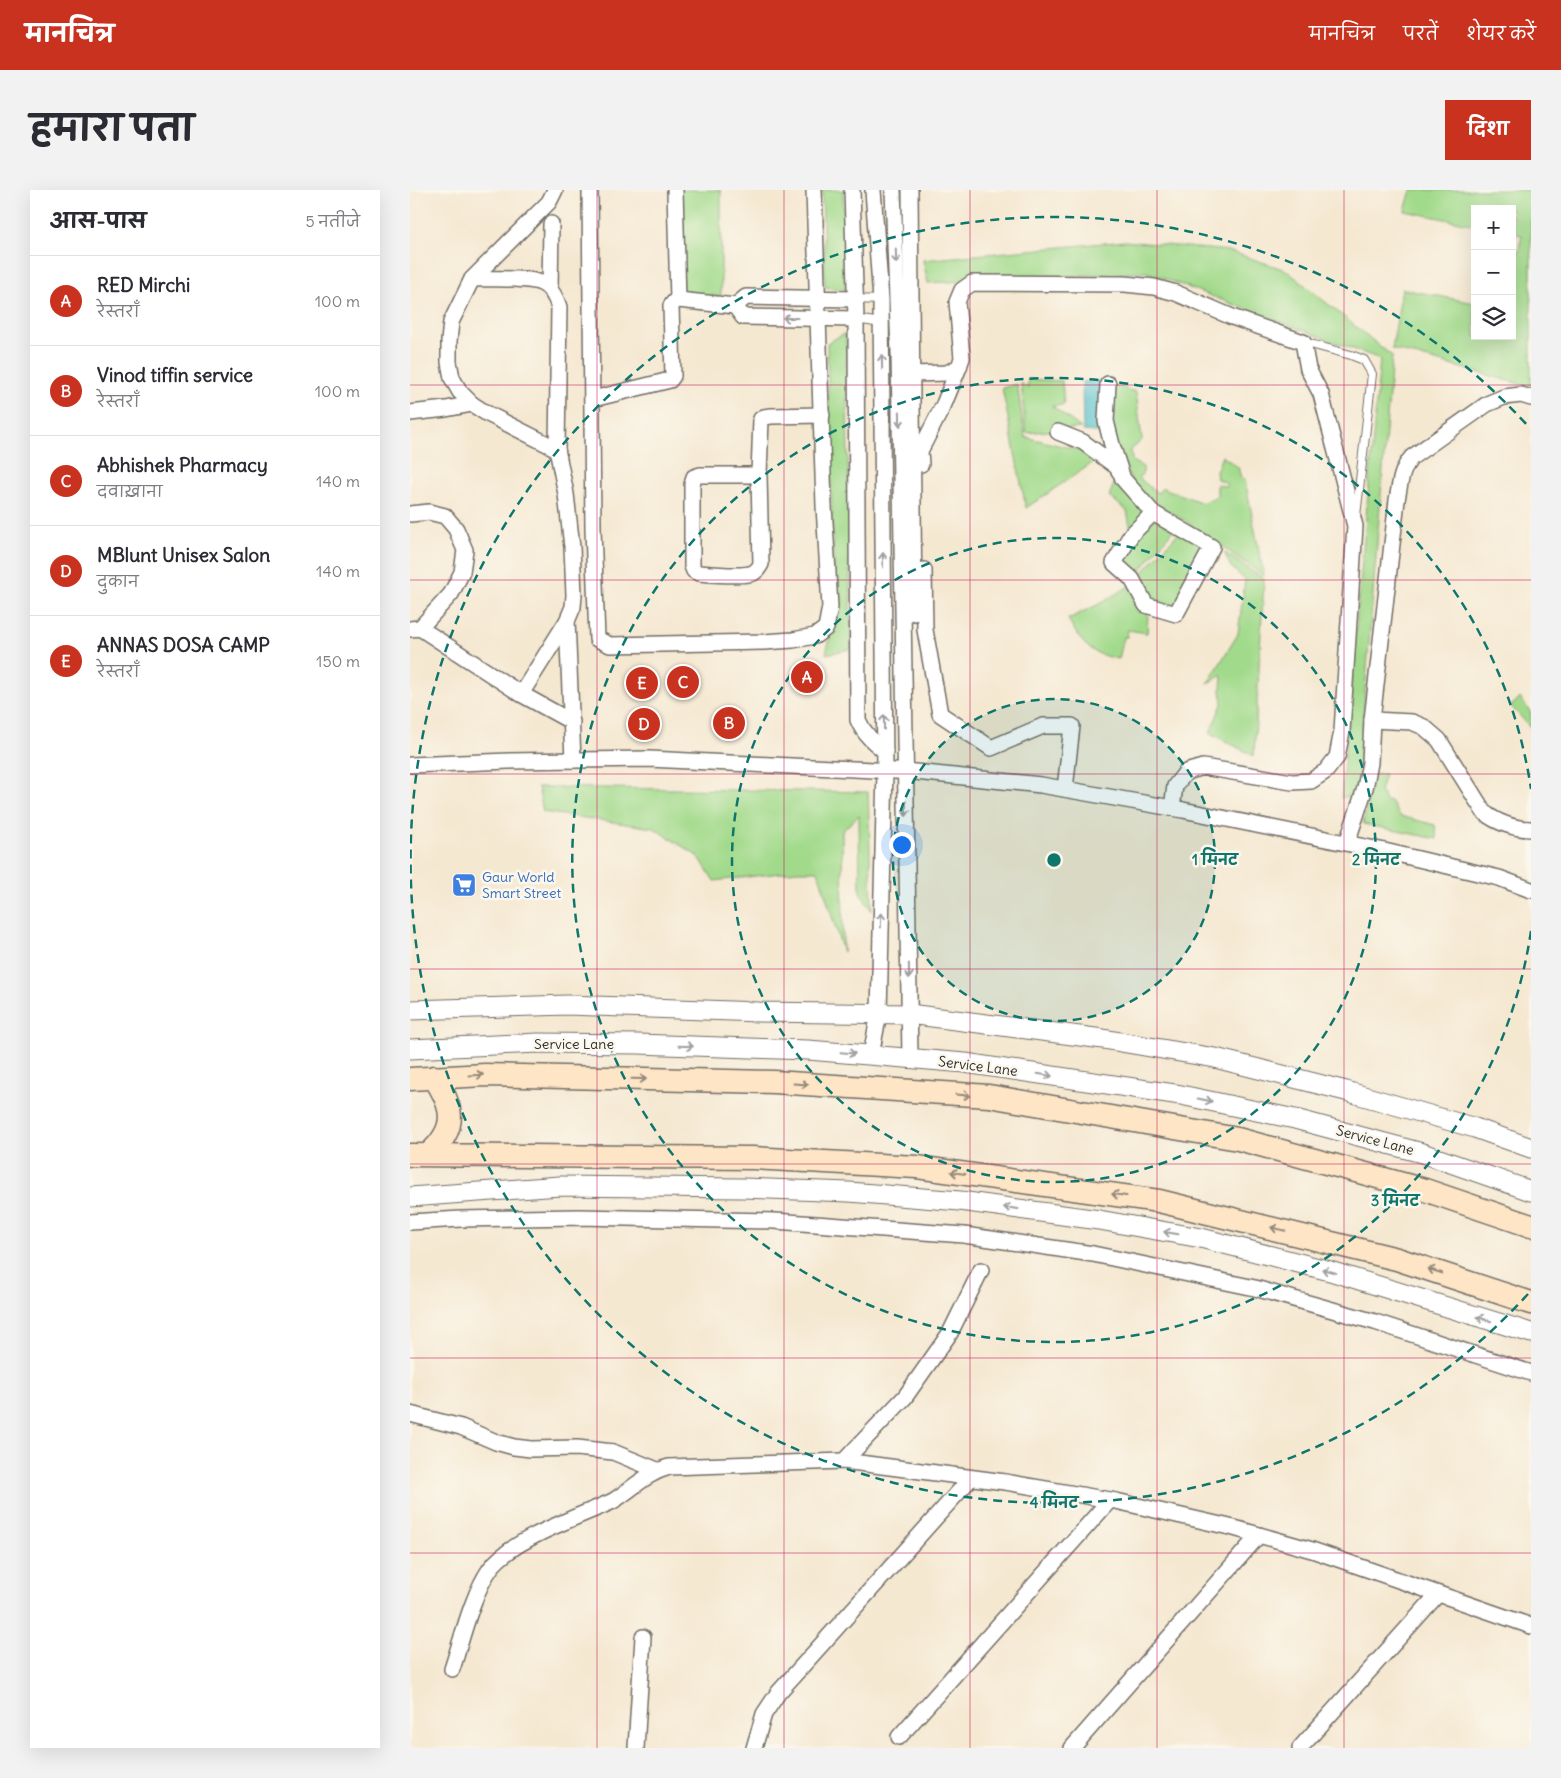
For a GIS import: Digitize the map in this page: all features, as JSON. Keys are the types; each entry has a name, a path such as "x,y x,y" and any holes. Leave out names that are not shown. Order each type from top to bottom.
{"main road":[{"path":"410,1079 485,1075 774,1082 989,1096 1238,1138 1425,1190 1531,1226"},
{"path":"419,1154 442,1143 447,1132 450,1114 444,1092 434,1077"},
{"path":"419,1154 753,1158 927,1168 1159,1201 1397,1259 1531,1302"}],"street":[{"path":"555,190 549,202 472,279 451,322 449,341 452,378 460,392 472,404 486,413 557,449"},
{"path":"590,190 593,529 596,639 610,645 774,642 815,636 826,628 830,607 824,506 814,190"},
{"path":"675,190 678,300"},
{"path":"852,190 856,320 858,720 867,736 885,751"},
{"path":"871,1055 879,1013 885,770 881,300 873,190"},
{"path":"893,190 900,354 910,772"},
{"path":"910,190 912,374 910,1058"},
{"path":"550,290 551,224"},
{"path":"876,234 895,234"},
{"path":"472,279 531,280 542,283 556,298 559,307 557,449 566,494 572,547 574,594 567,621 521,694"},
{"path":"1065,790 1072,726 1043,726 992,748 940,714 925,630 920,451 944,404 962,358 958,302 962,290 972,283 1125,284 1154,287 1176,293 1232,317 1303,342 1308,369 1321,394 1355,526 1342,731 1337,757 1326,770 1311,781 1292,782 1204,766 1186,772 1175,786 1172,808"},
{"path":"593,399 670,380 673,376 671,306 678,300 734,306 746,297 854,299"},
{"path":"734,306 743,317 856,320"},
{"path":"912,374 947,372 959,367"},
{"path":"1108,384 1106,421 1123,479"},
{"path":"1347,843 1365,788 1370,763 1372,720 1397,500 1400,479 1405,464 1412,457 1487,404 1504,397 1521,395 1531,398"},
{"path":"410,413 472,404"},
{"path":"759,475 700,475 694,477 692,485 692,566 698,573 751,574 759,569 761,564 759,475 761,419 771,416 822,415"},
{"path":"1058,432 1083,442 1117,466 1123,479 1153,513 1212,547 1176,614 1146,605 1132,579 1114,563 1130,535 1153,513"},
{"path":"410,514 429,512 445,516 456,529 465,550 462,572 451,594 415,628 521,694 572,722"},
{"path":"567,621 573,760"},
{"path":"1372,720 1412,722 1424,728 1439,740 1484,812 1491,818 1523,829 1531,829"},
{"path":"410,765 649,759 885,770 1041,785 1172,808 1347,843 1499,878 1531,890"},
{"path":"410,1010 568,1005 759,1012 910,1014 1103,1039 1215,1058 1355,1093 1475,1128 1531,1148"},
{"name":"Service Lane","path":"410,1049 538,1043 808,1050 965,1063 1181,1095 1295,1118 1422,1153 1531,1191"},
{"path":"410,1197 560,1186 743,1188 850,1192 960,1201 1099,1220 1201,1238 1330,1271 1531,1333"},
{"path":"410,1222 579,1217 756,1221 964,1235 1093,1254 1256,1288 1375,1322 1531,1372"},
{"path":"844,1461 905,1397 950,1333 981,1270"},
{"path":"410,1414 461,1427 496,1442 514,1447 531,1449 578,1448 613,1452 657,1470"},
{"path":"452,1669 480,1585 491,1568 504,1554 520,1543 613,1501 646,1476 657,1470 669,1467 844,1461 1004,1482 1110,1500 1234,1528 1312,1550 1531,1626"},
{"path":"754,1748 764,1714 778,1694 971,1478"},
{"path":"899,1737 1110,1500"},
{"path":"1072,1748 1259,1535"},
{"path":"1300,1748 1438,1594"},
{"path":"636,1748 643,1637"}],"lane":[{"path":"854,299 881,300"},
{"path":"856,320 881,323"},
{"path":"1303,342 1364,360 1372,374 1355,526"}],"green space":[{"path":"679,190 721,190 721,296 682,296"},
{"path":"822,190 843,190 845,290 825,287"},
{"path":"1411,190 1531,190 1531,387 1392,349 1402,289 1471,302 1471,340 1516,340 1516,263 1522,235 1516,234 1516,205 1471,205 1471,224 1405,211"},
{"path":"1125,241 1229,251 1286,270 1392,356 1357,793 1341,798 1380,359 1147,272 928,283 923,260"},
{"path":"846,333 851,649 826,654 835,615 827,343"},
{"path":"1028,379 1062,381 1064,405 1052,406 1081,428 1026,433 1021,383 1028,388"},
{"path":"1017,384 1025,437 1103,456 1026,508 1002,388"},
{"path":"1110,384 1136,392 1142,440 1131,450 1132,461 1143,467 1143,473 1139,478 1157,493 1163,488 1203,503 1217,496 1217,484 1227,487 1226,483 1217,479 1216,472 1222,456 1238,467 1241,478 1245,480 1264,576 1187,522 1137,493 1115,442"},
{"path":"1117,477 1148,515 1131,531 1127,511 1109,496"},
{"path":"1156,518 1173,530 1135,577 1117,562 1130,540"},
{"path":"1179,532 1210,546 1174,612 1146,601 1136,580"},
{"path":"1224,552 1264,579 1254,756 1210,733 1222,704 1222,675 1208,683 1238,634 1245,580 1231,567"},
{"path":"1131,585 1148,613 1147,633 1128,630 1127,637 1124,637 1119,659 1093,651 1082,641 1068,619 1099,604"},
{"path":"1520,698 1531,713 1531,728 1511,706"},
{"path":"1373,774 1385,774 1380,791 1386,801 1391,802 1400,816 1435,825 1437,839 1363,824"},
{"path":"538,787 868,792 872,911 860,893 859,815 842,831 843,952 818,871 797,871 714,881 699,857 654,828 543,812"}],"water":[{"path":"1102,381 1103,433 1083,431 1082,382"}],"place":[{"name":"RED Mirchi","path":"807,677"},
{"name":"Abhishek Pharmacy","path":"683,682"},
{"name":"ANNAS DOSA CAMP","path":"642,683"},
{"name":"Vinod tiffin service","path":"729,723"},
{"name":"MBlunt Unisex Salon","path":"644,724"},
{"name":"Gaur World Smart Street","path":"464,885"}]}
